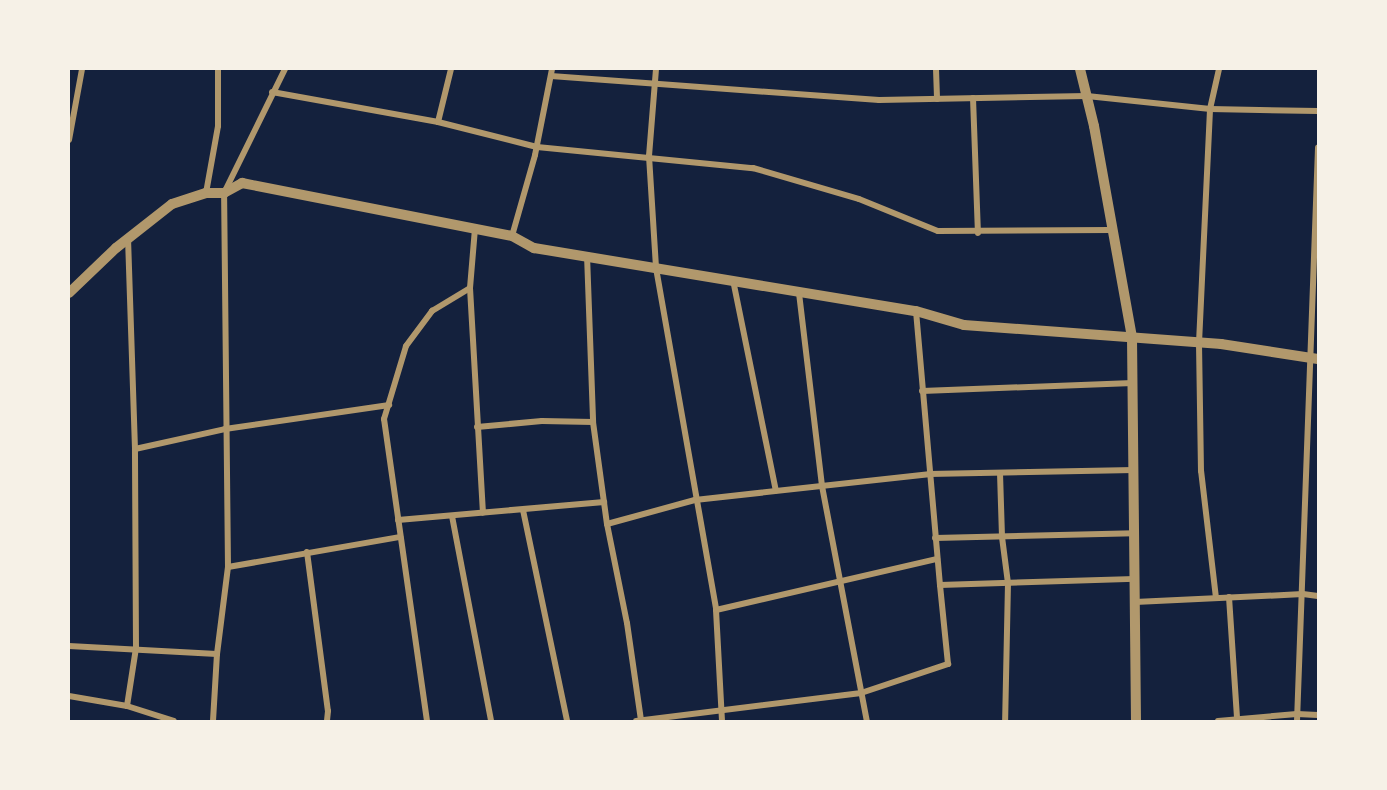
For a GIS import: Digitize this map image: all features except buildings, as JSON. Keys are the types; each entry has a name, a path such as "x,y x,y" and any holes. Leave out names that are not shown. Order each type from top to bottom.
{"street":[{"path":"69,140 82,69"},
{"path":"206,194 218,126 218,69"},
{"path":"213,721 217,654 228,567 224,193 285,69"},
{"path":"438,122 451,69"},
{"path":"656,69 649,156 656,268 695,501 717,610 722,721"},
{"path":"936,69 938,99"},
{"path":"1080,69 1132,338 1136,721"},
{"path":"1216,598 1201,471 1199,343 1210,109 1219,69"},
{"path":"512,236 537,147 551,73 655,84 879,100 1087,96 1210,109 1318,111"},
{"path":"272,92 438,122 537,147 649,156 753,168 860,199 938,231 978,233 1112,230"},
{"path":"973,98 978,233"},
{"path":"1297,717 1315,358 1318,147"},
{"path":"69,293 128,239 172,204 206,194 224,193 242,183 512,236 534,248 587,254 656,268 733,279 799,293 916,311 964,325 1199,343 1315,358"},
{"path":"475,228 470,288 483,513"},
{"path":"127,706 136,648 135,449 128,239"},
{"path":"587,254 593,422 607,524 627,623 639,720 861,693 948,664 928,474 916,311"},
{"path":"733,279 776,491"},
{"path":"427,721 384,419 406,346 432,311 470,288"},
{"path":"799,293 822,486 867,721"},
{"path":"922,391 1132,384"},
{"path":"135,449 225,429 389,405"},
{"path":"477,427 542,422 593,422"},
{"path":"607,524 695,501 928,474 1134,470"},
{"path":"1000,473 1002,537 1008,583 1005,721"},
{"path":"398,520 604,502"},
{"path":"523,510 567,721"},
{"path":"452,516 491,721"},
{"path":"935,538 1134,533"},
{"path":"228,567 400,537"},
{"path":"307,552 328,711 327,721"},
{"path":"717,610 937,559"},
{"path":"940,585 1135,579"},
{"path":"1135,602 1303,594 1318,596"},
{"path":"1229,597 1237,719"},
{"path":"69,646 217,654"},
{"path":"69,696 127,706 174,721"},
{"path":"1218,721 1318,715"}]}
